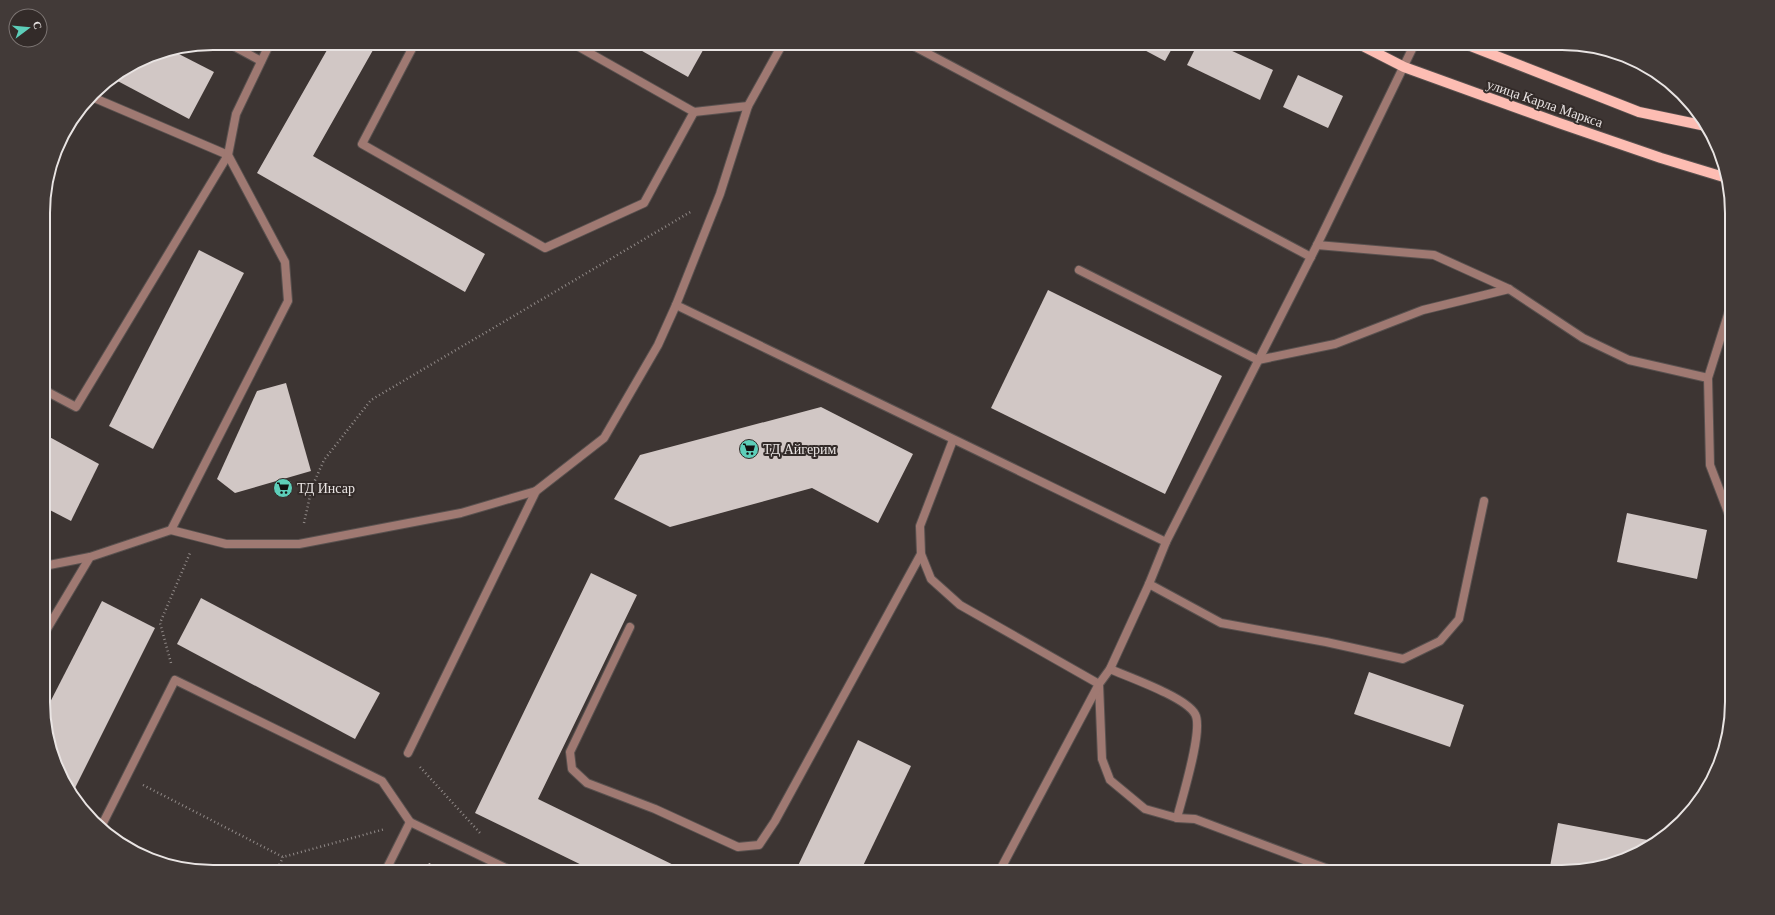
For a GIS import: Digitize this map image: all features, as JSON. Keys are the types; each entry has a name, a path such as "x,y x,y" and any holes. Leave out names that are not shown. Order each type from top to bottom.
{"main road":[{"name":"улица Карла Маркса","path":"1371,50 1404,67 1559,123 1661,158 1721,176"},
{"name":"улица Карла Маркса","path":"1481,50 1640,112 1699,125"}],"lane":[{"path":"241,50 261,61"},
{"path":"50,393 76,407 228,155 236,114 266,50"},
{"path":"411,50 362,144 545,248 644,203 694,112"},
{"path":"584,50 694,112 748,106"},
{"path":"50,565 90,557 171,530 226,544 299,544 461,514 536,491 604,438 658,345 676,306 720,194 748,106 779,50"},
{"path":"921,50 1311,258"},
{"path":"1003,865 1099,684 1110,669 1149,584 1166,542 1311,258 1412,50"},
{"path":"97,99 228,155 285,262 288,301 171,530"},
{"path":"1317,245 1434,255 1509,289 1582,338 1629,360 1708,378"},
{"path":"1080,270 1258,360 1335,344 1423,310 1509,289"},
{"path":"676,306 1166,542"},
{"path":"1725,324 1708,378 1710,465 1725,502"},
{"path":"953,440 920,526 921,554 930,579 960,605 1099,684"},
{"path":"408,753 536,491"},
{"path":"1149,584 1221,623 1326,642 1403,659 1440,641 1459,619 1484,501"},
{"path":"630,626 570,752 572,770 587,783 655,809 738,847 759,845 776,821 921,554"},
{"path":"50,624 90,557"},
{"path":"1110,669 1183,701 1196,714 1198,733 1177,818"},
{"path":"103,822 175,680 382,781 410,822 499,865"},
{"path":"1099,684 1102,759 1110,780 1145,809 1177,818 1196,819 1318,865"},
{"path":"388,865 410,822"}],"path":[{"path":"299,544 312,488 324,460 371,400 720,194"},
{"path":"175,680 160,623 197,536"},
{"path":"408,753 483,836"},
{"path":"126,777 283,857 410,822"},
{"path":"279,865 283,857"}],"building":[{"path":"327,50 373,50 313,156 485,254 465,292 257,173"},
{"path":"640,50 703,50 688,77"},
{"path":"1144,50 1171,50 1165,61"},
{"path":"1194,50 1230,50 1273,70 1260,100 1187,65"},
{"path":"178,54 214,72 189,119 118,81 122,77 151,62"},
{"path":"1298,75 1343,96 1328,128 1283,107"},
{"path":"199,250 244,273 153,449 109,426"},
{"path":"1048,290 1222,376 1165,494 991,408"},
{"path":"286,383 311,471 235,493 217,479 257,391"},
{"path":"821,407 913,454 878,523 812,488 670,527 614,499 640,455"},
{"path":"50,437 99,464 71,521 50,510"},
{"path":"1627,513 1707,530 1697,579 1617,562"},
{"path":"591,573 637,595 538,799 674,865 582,865 475,813"},
{"path":"201,598 380,693 355,739 177,644"},
{"path":"102,601 155,628 75,789 62,764 53,734 50,702"},
{"path":"1369,672 1464,705 1450,747 1354,714"},
{"path":"858,740 911,766 863,865 798,865"},
{"path":"1558,823 1649,840 1624,853 1594,862 1573,865 1550,865"}],"place":[{"name":"ТД Айгерим","path":"749,449"},
{"name":"ТД Инсар","path":"283,488"}]}
